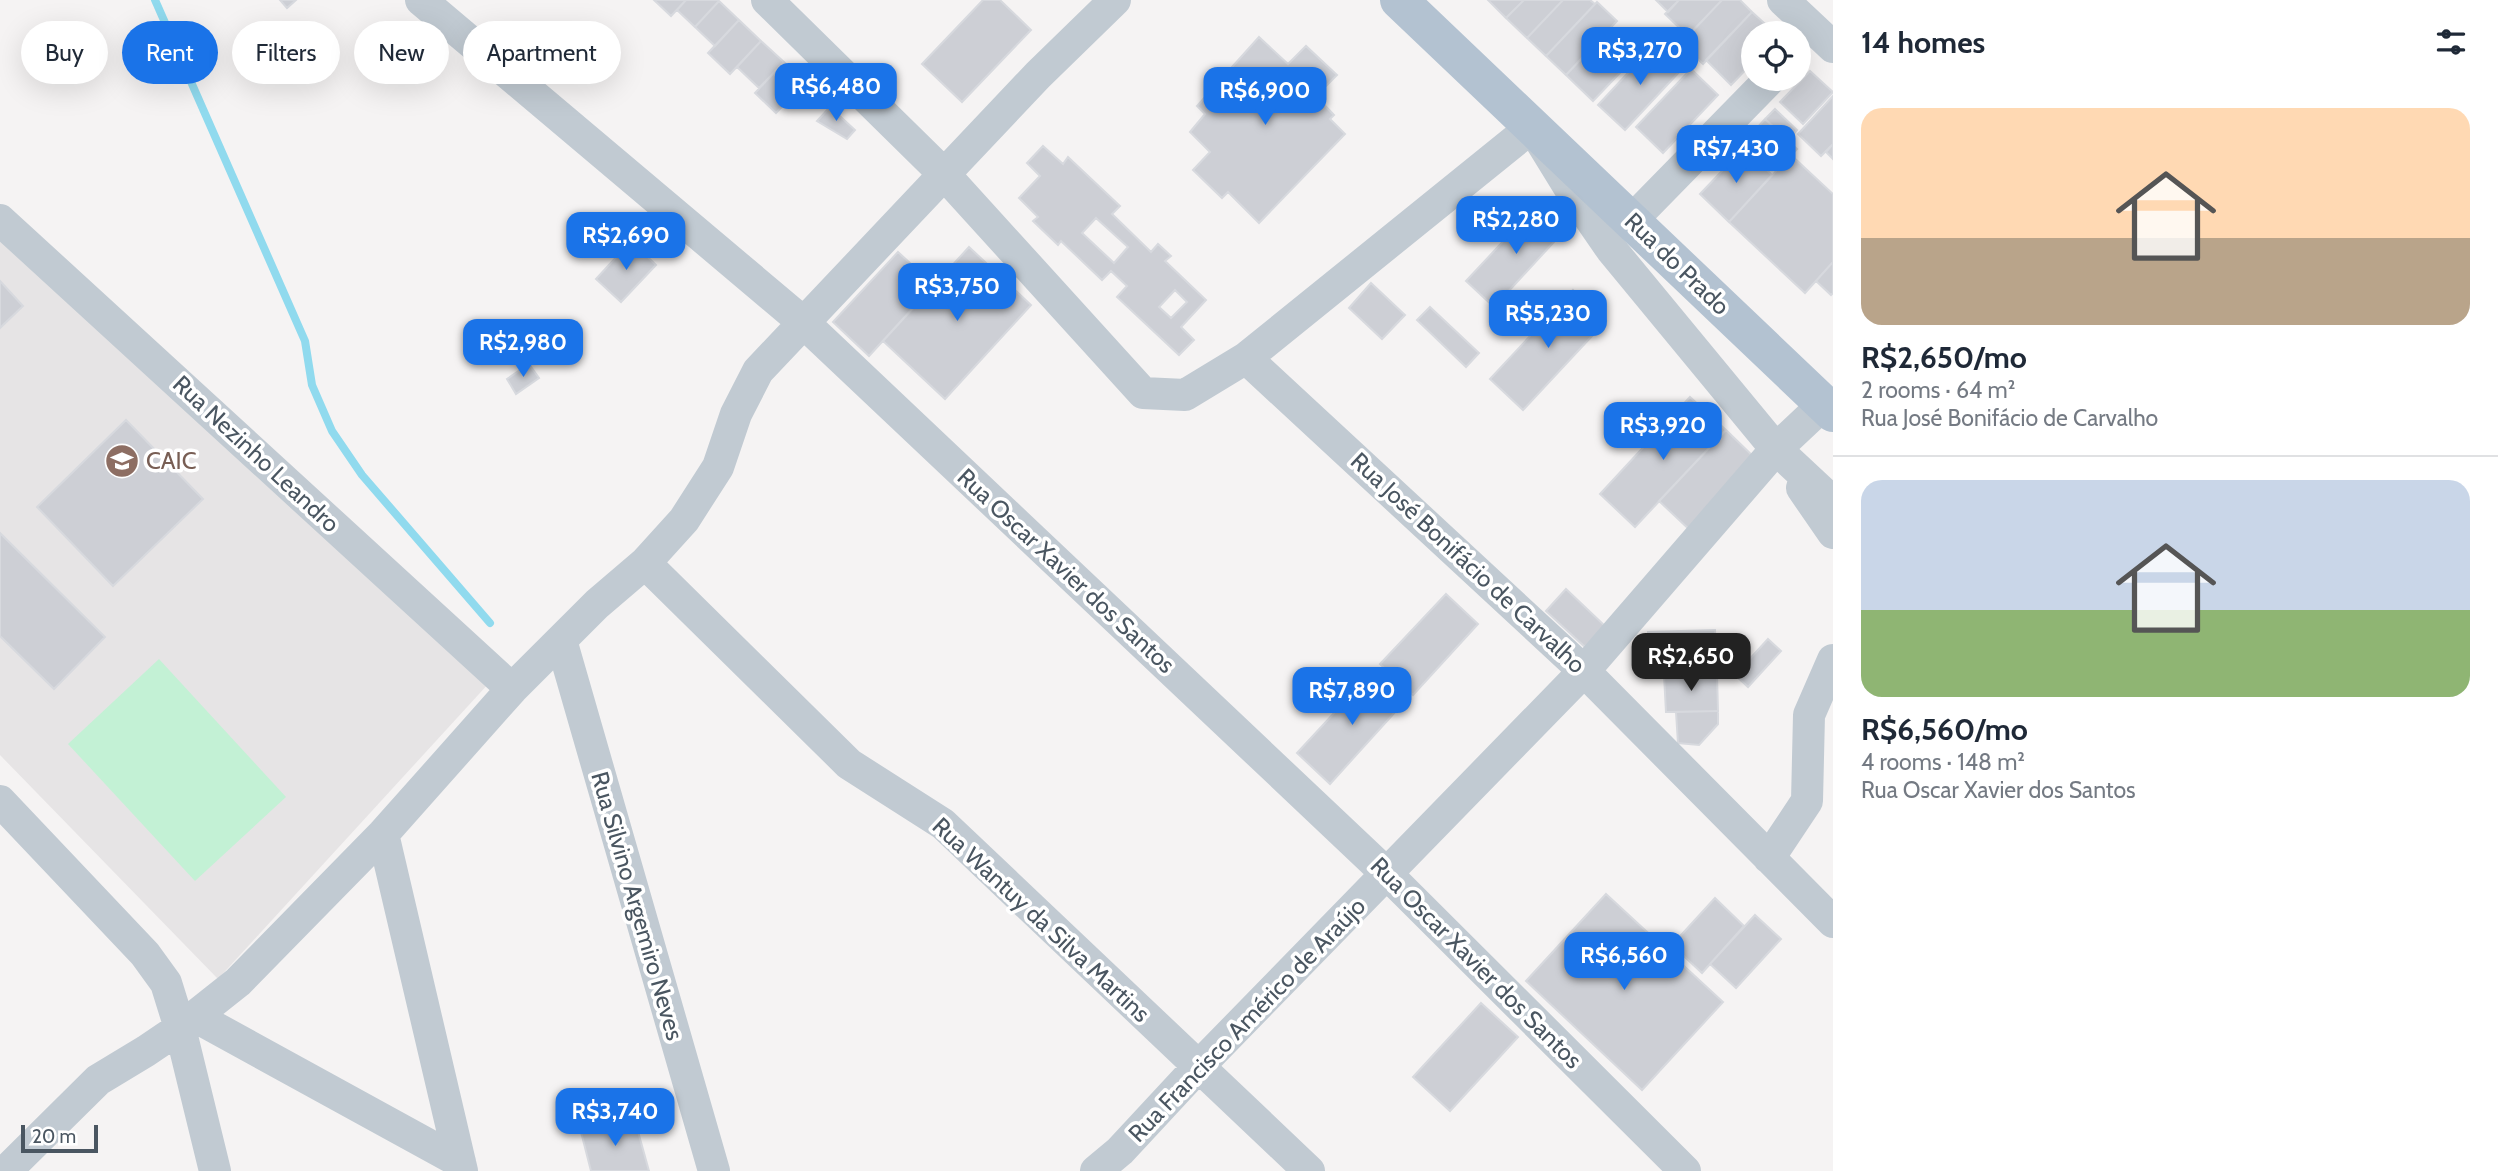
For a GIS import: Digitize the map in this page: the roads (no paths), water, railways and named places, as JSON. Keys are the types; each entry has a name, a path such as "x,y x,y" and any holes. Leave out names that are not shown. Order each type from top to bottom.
{"main road":[{"name":"Rua do Prado","path":"1399,0 1828,409"}],"street":[{"name":"Rua Oscar Xavier dos Santos","path":"421,0 804,323 1388,875 1685,1171"},
{"path":"767,0 944,174 1143,393 1185,395 1246,358 1532,127 1611,249 1776,449 1833,533"},
{"path":"6,1171 98,1080 146,1051 238,982 383,834 512,689 597,604 645,563 684,520 718,467 736,414 758,371 1038,75 1115,0"},
{"path":"1783,0 1820,37"},
{"path":"1631,221 1758,91"},
{"name":"Rua Nezinho Leandro","path":"0,220 512,689"},
{"name":"Rua José Bonifácio de Carvalho","path":"1246,358 1584,671 1833,922"},
{"name":"Rua Francisco Américo de Araújo","path":"1096,1171 1120,1151 1198,1067 1584,671 1776,449 1828,409"},
{"path":"1776,449 1833,502"},
{"name":"Rua Wantuy da Silva Martins","path":"645,563 849,764 943,824 1309,1171"},
{"name":"Rua Silvino Argemiro Neves","path":"561,640 714,1171"},
{"path":"1769,858 1807,801 1809,715 1833,660"},
{"path":"0,801 145,954 166,983 187,1022 215,1171"},
{"path":"383,834 461,1167"},
{"path":"187,1022 461,1167"}],"waterway":[{"path":"155,0 305,341 312,385 332,431 362,475 490,623"}],"place":[{"name":"CAIC","path":"122,461"}]}
